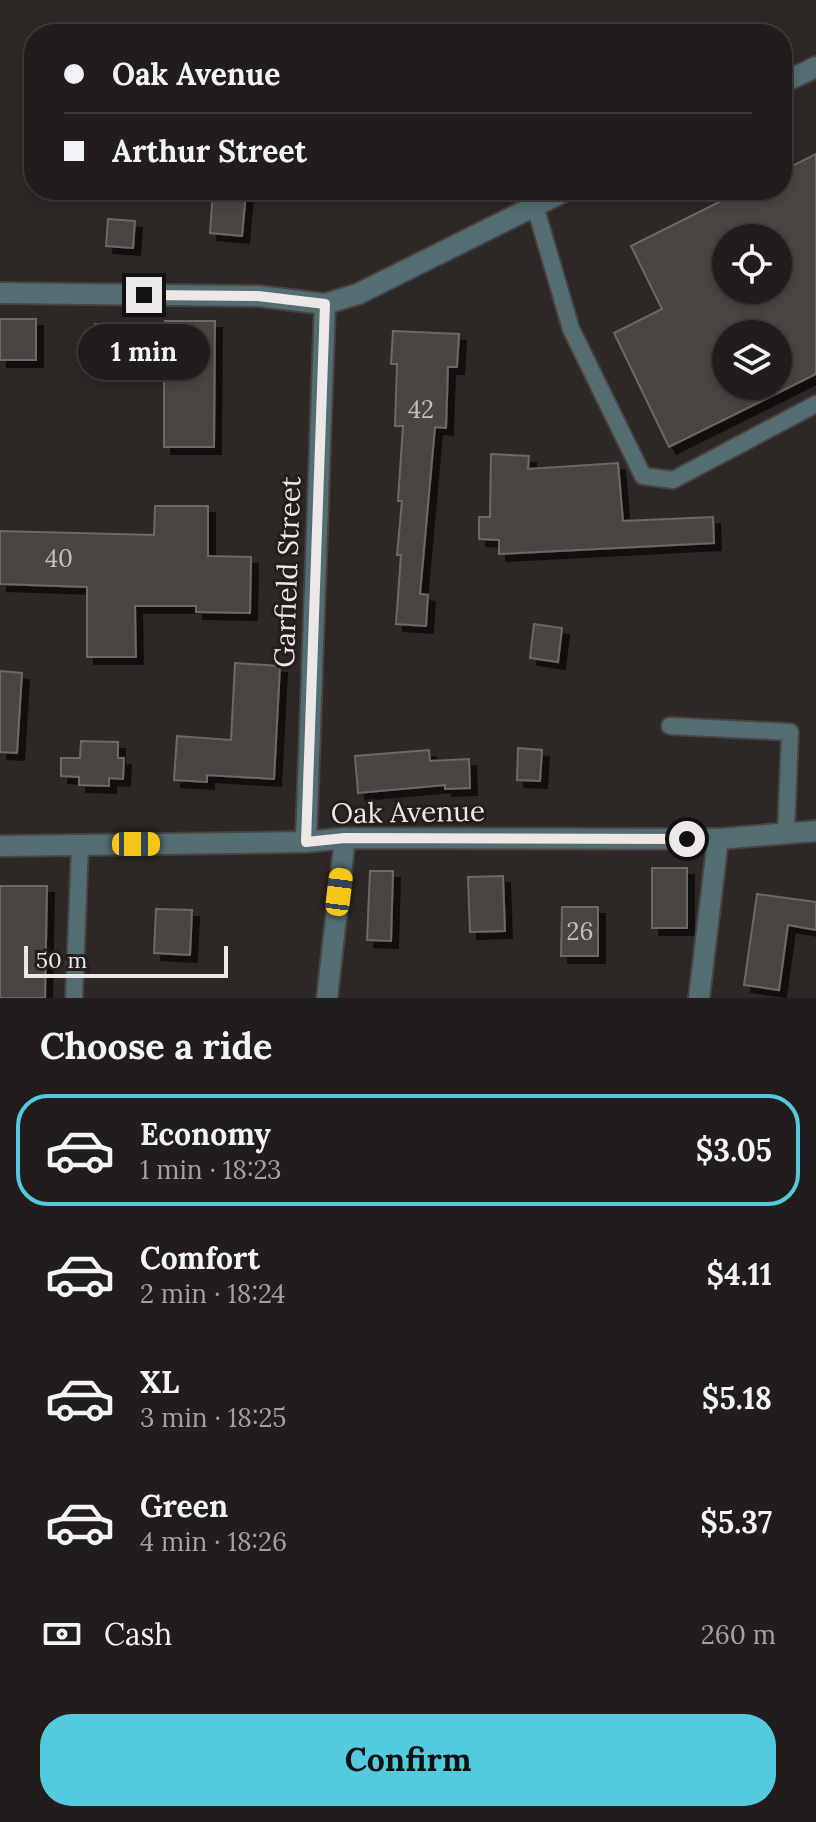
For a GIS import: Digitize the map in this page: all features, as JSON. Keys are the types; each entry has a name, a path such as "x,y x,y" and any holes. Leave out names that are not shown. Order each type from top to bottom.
{"street":[{"path":"792,78 816,67"},
{"path":"0,293 258,296 325,304 358,294 547,200"},
{"name":"Garfield Street","path":"306,842 325,304"},
{"name":"Oak Avenue","path":"0,846 306,842 345,838 718,839 816,831"},
{"path":"327,998 345,838"},
{"path":"699,998 718,839"}],"lane":[{"path":"535,206 571,329 643,476 673,480 816,404"},
{"path":"670,726 790,732 786,833"},
{"path":"74,998 80,845"}],"building":[{"path":"816,154 816,374 792,386 792,320 712,320 712,400 764,400 669,447 614,333 662,309 631,246 723,200 792,200 792,166"},
{"path":"212,200 245,200 242,236 210,233"},
{"path":"108,219 135,221 133,248 106,246"},
{"path":"0,319 36,319 36,360 0,360"},
{"path":"165,321 215,321 214,447 164,447 164,354 95,353 95,324 165,324"},
{"path":"393,331 459,334 457,367 448,367 446,428 435,427 420,594 428,595 426,626 396,624 401,555 397,555 402,501 398,501 403,426 395,426 397,364 391,364"},
{"path":"491,454 529,456 528,469 618,463 623,521 713,517 714,543 499,554 499,540 479,539 479,517 490,517"},
{"path":"155,506 208,506 208,556 251,557 250,613 196,612 196,606 135,606 136,657 87,657 87,587 0,584 0,531 154,535"},
{"path":"534,624 562,628 558,662 530,658"},
{"path":"235,663 280,666 274,779 207,775 207,782 174,780 177,736 231,740"},
{"path":"0,671 22,673 17,753 0,752"},
{"path":"81,741 118,742 118,758 124,758 123,779 109,778 109,786 79,785 79,777 61,776 61,758 80,758"},
{"path":"518,748 542,750 540,781 517,780"},
{"path":"429,750 430,761 469,759 470,788 445,789 445,785 358,793 355,756"},
{"path":"652,868 687,868 687,928 652,928"},
{"path":"370,871 393,871 391,941 367,940"},
{"path":"503,876 505,931 470,932 468,877"},
{"path":"0,886 47,886 45,998 0,998"},
{"path":"757,894 816,902 816,930 788,925 779,990 744,985"},
{"path":"562,907 598,907 598,956 561,956"},
{"path":"156,909 192,910 190,955 154,953"}],"route":[{"path":"144,295 258,296 325,304 306,842 345,838 687,839"}]}
